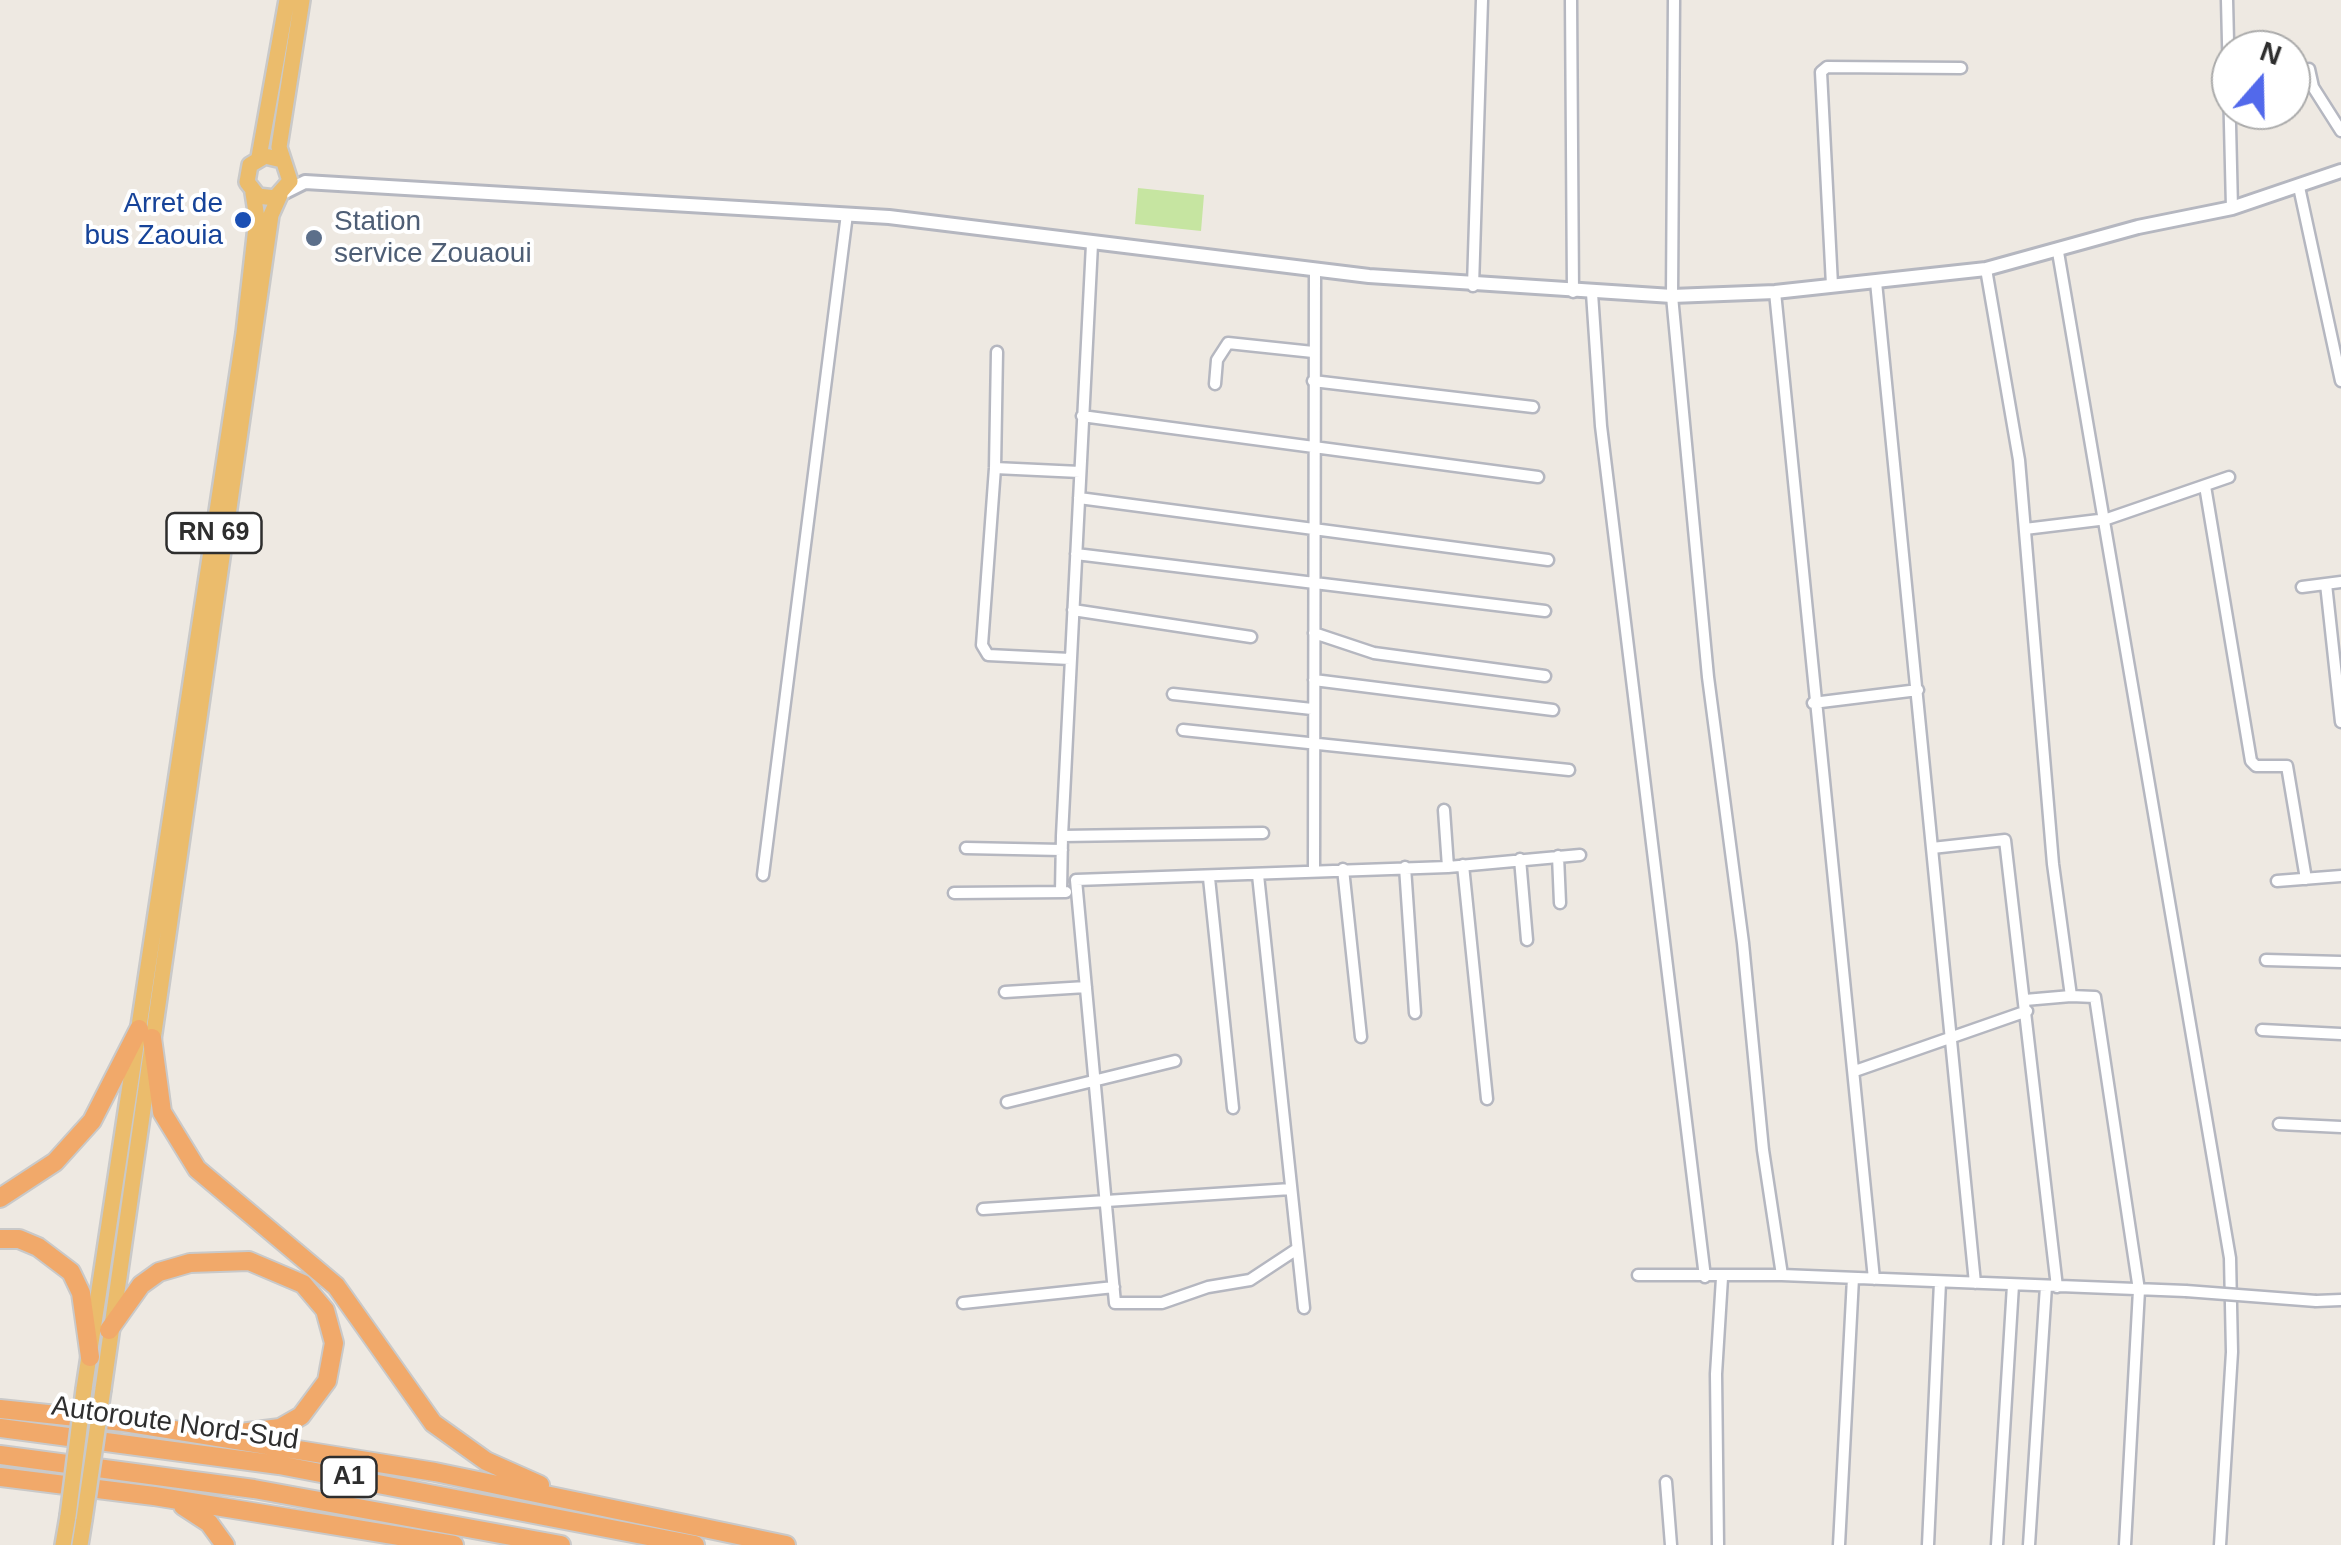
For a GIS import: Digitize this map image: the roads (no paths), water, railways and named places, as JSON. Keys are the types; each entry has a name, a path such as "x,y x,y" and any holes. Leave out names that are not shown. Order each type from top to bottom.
{"highway":[{"path":"287,0 259,158 248,170 253,193 269,199 283,194 285,164 279,148 302,0"},
{"path":"259,158 285,164"},
{"name":"RN 69","path":"63,1545 76,1518 102,1389 145,1034 244,333 257,218 253,193"},
{"name":"RN 69","path":"80,1545 76,1518 84,1389 145,1034 272,215 283,194"},
{"path":"0,1198 54,1162 92,1121 145,1034"},
{"path":"145,1034 162,1112 182,1152 235,1206 336,1286 433,1422 486,1461 520,1477 626,1512"},
{"path":"0,1239 19,1239 38,1246 71,1272 81,1293 90,1357"},
{"path":"110,1330 141,1285 159,1272 190,1262 249,1261 285,1273 318,1299 334,1343 333,1358 328,1382 301,1416 280,1428 254,1433 169,1429"},
{"path":"6,1408 169,1429 436,1472 786,1545"},
{"name":"Autoroute Nord-Sud","path":"0,1428 279,1465 694,1545"},
{"name":"Autoroute Nord-Sud","path":"0,1455 272,1492 560,1545"},
{"path":"0,1477 154,1496 454,1545"},
{"path":"154,1496 189,1508 209,1523 225,1545"}],"street":[{"path":"1473,286 1482,0"},
{"path":"1570,0 1573,292"},
{"path":"1674,0 1672,296 1708,677 1744,942 1762,1150 1782,1275"},
{"path":"2227,0 2232,208"},
{"path":"1832,285 1821,72 1828,68 1961,68"},
{"path":"2311,78 2341,132"},
{"path":"285,164 305,182"},
{"path":"283,194 305,182 847,214 1473,286 1672,296 1775,292 1986,270 2138,228 2232,208 2341,171"},
{"path":"2299,187 2341,381"},
{"path":"763,876 847,214"},
{"path":"1061,886 1092,244"},
{"path":"2058,252 2106,519 2152,821 2184,971 2230,1258 2232,1352 2220,1545"},
{"path":"1314,868 1315,269"},
{"path":"1986,270 2006,364 2025,529 2053,864 2071,996"},
{"path":"1876,282 1975,1283"},
{"path":"1775,292 1813,703 1855,1070 1874,1279"},
{"path":"1592,293 1601,426 1705,1277"},
{"path":"1215,384 1217,360 1228,343 1313,352"},
{"path":"997,352 982,646 988,655 1070,659"},
{"path":"1314,382 1533,408"},
{"path":"1082,416 1538,477"},
{"path":"994,468 1080,472"},
{"path":"2025,529 2106,519 2230,477"},
{"path":"2204,486 2251,761 2256,766 2287,766 2306,879"},
{"path":"1078,498 1548,560"},
{"path":"1076,554 1544,611"},
{"path":"2302,587 2341,582"},
{"path":"2326,584 2341,722"},
{"path":"1073,610 1251,637"},
{"path":"1314,633 1374,654 1546,676"},
{"path":"1314,680 1553,710"},
{"path":"1813,703 1918,690"},
{"path":"1172,694 1312,710"},
{"path":"1183,730 1569,770"},
{"path":"1444,810 1448,867"},
{"path":"1062,836 1262,833"},
{"path":"1932,848 2005,840 2026,1005 2051,1286 2029,1545"},
{"path":"966,848 1062,850"},
{"path":"954,892 1258,875 1314,868 1448,867 1580,855"},
{"path":"1558,856 1560,903"},
{"path":"1520,859 1527,940"},
{"path":"1463,864 1487,1099"},
{"path":"1404,866 1415,1013"},
{"path":"1343,869 1361,1038"},
{"path":"1258,875 1304,1308"},
{"path":"2276,881 2341,876"},
{"path":"1209,878 1232,1108"},
{"path":"1077,886 1115,1303 1162,1303 1208,1286 1250,1280 1297,1250"},
{"path":"2266,960 2341,962"},
{"path":"1005,992 1086,986"},
{"path":"1855,1070 2026,1005 2071,996 2096,997 2139,1290 2125,1545"},
{"path":"2262,1030 2341,1034"},
{"path":"1007,1102 1175,1061"},
{"path":"2279,1124 2341,1126"},
{"path":"984,1209 1291,1189"},
{"path":"1638,1276 1782,1275 2341,1300"},
{"path":"1718,1545 1716,1374 1722,1278"},
{"path":"1839,1545 1853,1278"},
{"path":"1928,1545 1940,1282"},
{"path":"1996,1545 2013,1285"},
{"path":"963,1303 1114,1288"},
{"path":"1666,1482 1671,1545"}],"place":[{"name":"Arret de bus Zaouia","path":"243,220"},
{"name":"Station service Zouaoui","path":"314,238"}]}
